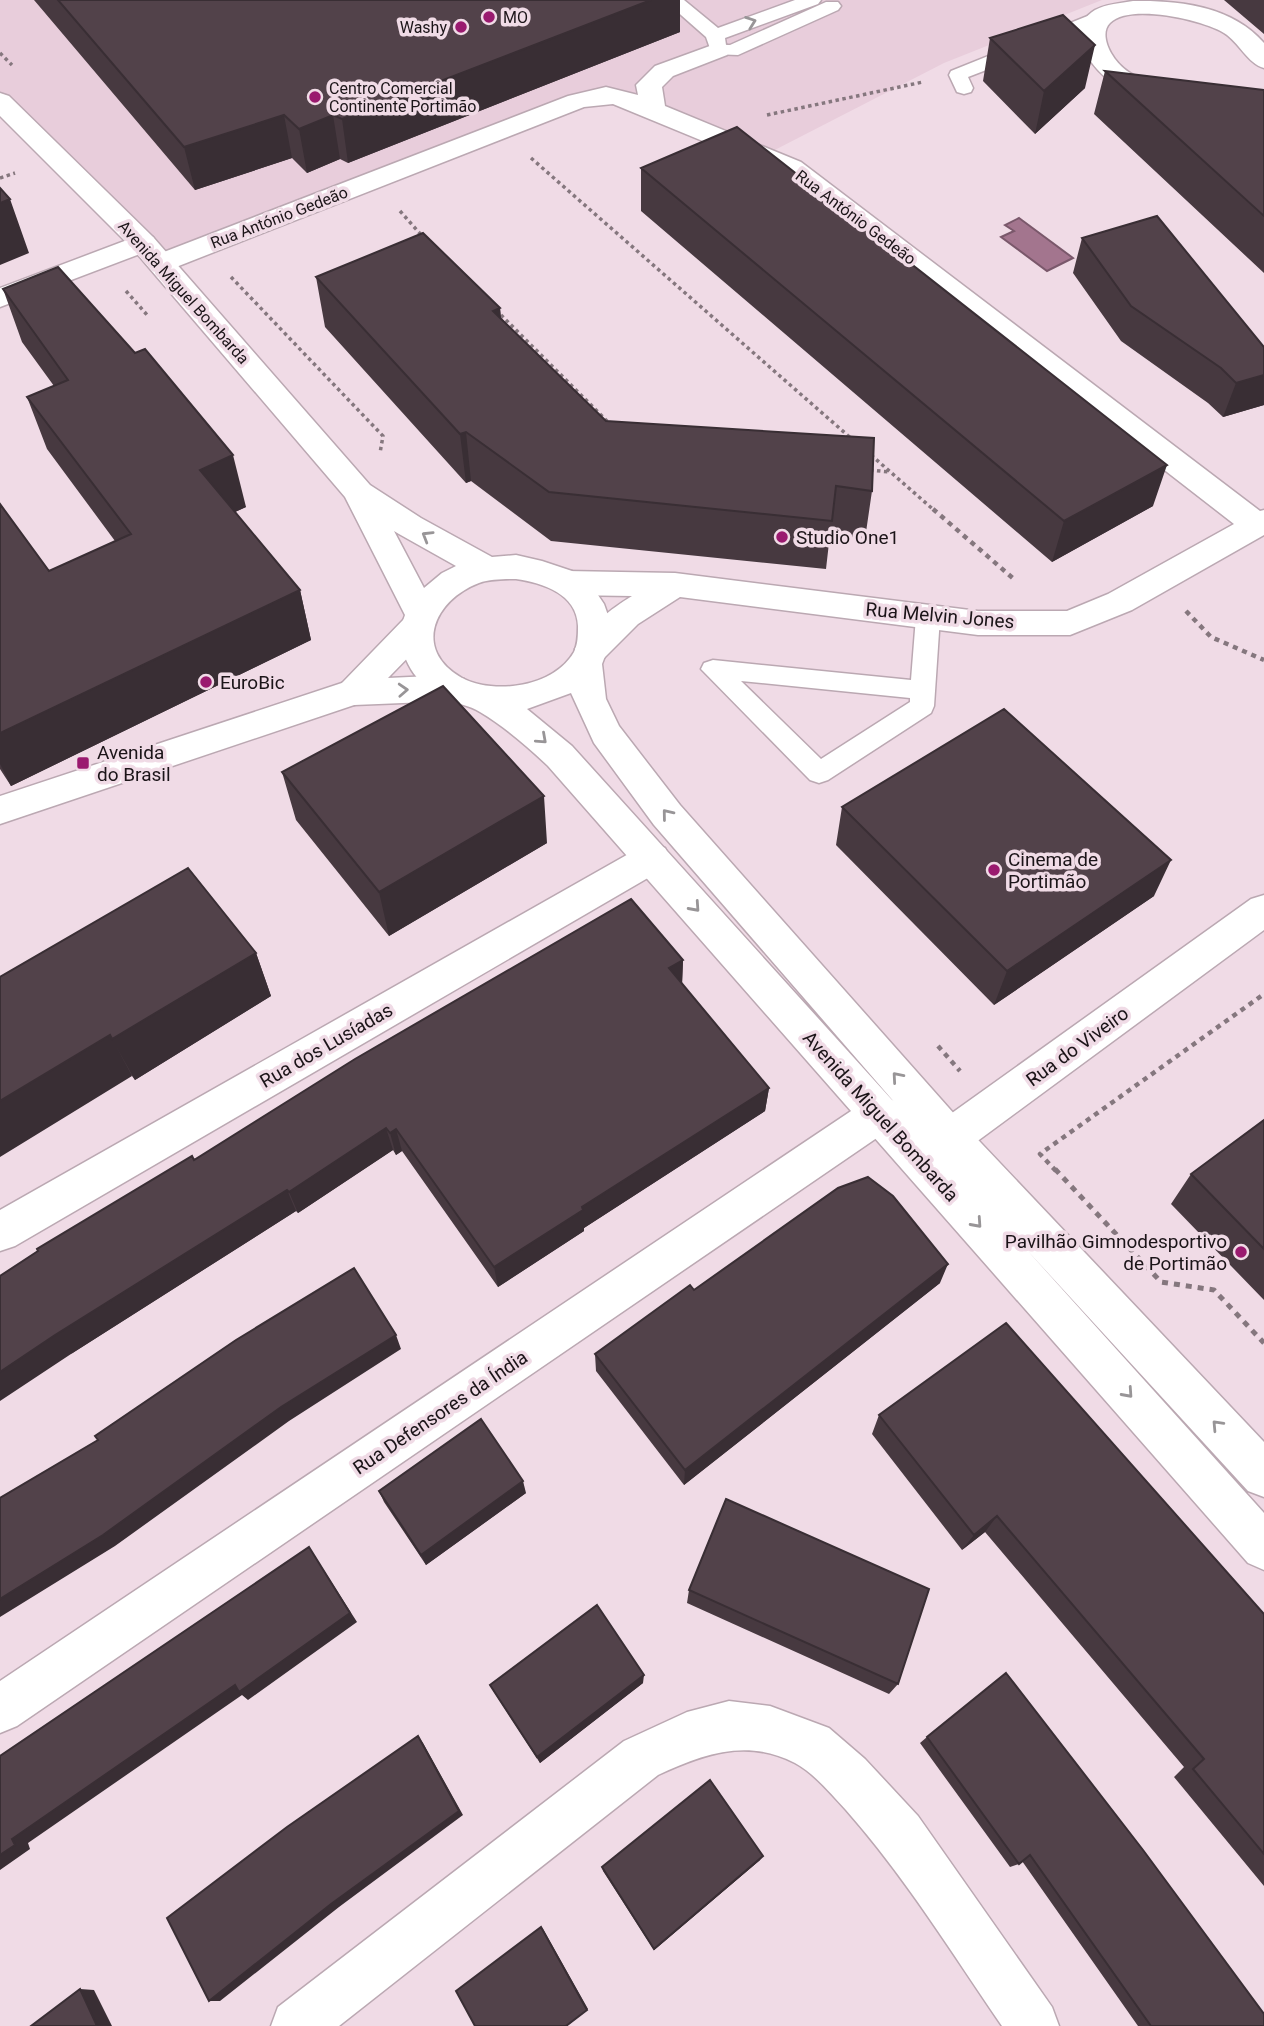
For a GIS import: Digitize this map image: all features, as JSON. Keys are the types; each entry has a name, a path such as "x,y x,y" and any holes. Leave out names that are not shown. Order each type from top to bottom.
{"street":[{"path":"1178,103 1124,81 1097,51 1092,36 1095,23 1105,14 1148,6 1192,11 1233,27 1255,47 1264,60"},
{"path":"652,109 649,85 664,71 717,42"},
{"name":"Rua António Gedeão","path":"0,298 97,260 203,247 577,102 606,96 619,97 792,168 1260,523"},
{"name":"Avenida Miguel Bombarda","path":"0,101 152,253 358,491 410,526 487,569"},
{"name":"Avenida Miguel Bombarda","path":"358,491 419,620"},
{"name":"Rua Melvin Jones","path":"567,583 675,585 978,623 1070,623 1120,602 1260,523"},
{"path":"354,692 419,620 429,601 447,585 470,573 487,569 516,567 544,572 567,583 578,592 592,613 595,637 588,656"},
{"path":"0,810 354,692 470,693 526,697 544,692 574,674 626,615 675,585"},
{"path":"419,620 420,655 438,679 470,693"},
{"name":"Avenida Miguel Bombarda","path":"588,656 589,699 606,734 667,815 950,1138 1264,1475"},
{"name":"Avenida Miguel Bombarda","path":"470,693 530,728 561,756 1264,1547"},
{"name":"Rua dos Lusíadas","path":"0,1232 652,858"},
{"name":"Rua do Viveiro","path":"950,1138 1264,911"},
{"path":"880,1114 950,1138"},
{"name":"Rua Defensores da Índia","path":"0,1709 880,1114"},
{"path":"297,2026 641,1758 687,1736 729,1725 770,1730 812,1745 848,1776 900,1834 1033,2026"}],"lane":[{"path":"673,0 717,42 732,51 832,6"},
{"path":"717,42 813,0"},
{"path":"961,81 1105,14"},
{"path":"1061,35 1097,51"},
{"path":"922,690 713,669 819,773 922,706 928,617"}],"path":[{"path":"700,129 961,81"},
{"path":"530,158 859,445"},
{"path":"0,178 16,173"},
{"path":"410,207 398,212 427,241"},
{"path":"203,247 383,436 379,462"},
{"path":"97,260 153,322"},
{"path":"495,309 611,425"},
{"path":"869,454 1023,588"},
{"path":"862,470 889,472"},
{"path":"1157,582 1211,637 1264,660"},
{"path":"1264,993 1040,1154 1161,1282 1214,1290 1264,1343"},
{"path":"928,1037 966,1076"}],"shaded area":[{"path":"0,0 1102,0 944,63 765,155 606,95 161,263 0,101"},
{"path":"1019,218 1073,258 1047,271 1001,237 1014,231 1005,225"}],"building":[{"name":"Centro Comercial Continente Portimão","path":"58,0 651,0 342,119 333,115 299,129 284,115 184,147"},
{"path":"1063,15 1095,45 1044,91 990,38"},
{"path":"1105,71 1264,90 1264,216"},
{"path":"737,127 1167,465 1064,521 641,168"},
{"path":"0,188 10,199 0,203"},
{"path":"1157,216 1264,347 1264,375 1236,383 1221,368 1131,306 1082,238"},
{"path":"423,233 500,308 493,311 606,421 874,438 872,491 836,486 832,521 549,492 466,432 460,434 316,277"},
{"path":"58,267 135,353 145,349 233,455 200,470 300,590 0,733 0,504 49,571 131,534 27,397 68,380 3,289"},
{"path":"443,686 544,796 379,892 282,772"},
{"name":"Cinema de Portimão","path":"1004,709 1171,860 1007,971 842,807"},
{"path":"188,868 256,953 112,1039 110,1035 0,1101 0,977"},
{"path":"631,899 683,960 669,968 769,1088 582,1207 583,1210 494,1267 396,1129 390,1133 386,1128 289,1192 287,1190 0,1372 0,1276 38,1251 37,1249 192,1156 194,1160 355,1059"},
{"path":"1264,1120 1264,1249 1191,1174"},
{"path":"868,1177 893,1196 948,1264 685,1470 595,1354 690,1285 694,1290 838,1188"},
{"path":"354,1268 396,1335 281,1407 103,1535 0,1599 0,1498 98,1440 95,1436 236,1340"},
{"path":"1006,1323 1264,1614 1264,1854 1193,1769 1204,1759 997,1516 974,1535 879,1415"},
{"path":"481,1419 523,1481 421,1555 379,1491"},
{"path":"726,1499 929,1589 898,1684 689,1590"},
{"path":"309,1547 350,1613 239,1692 235,1685 12,1839 15,1845 0,1855 0,1756"},
{"path":"597,1605 644,1675 537,1757 490,1685"},
{"path":"1006,1673 1143,1850 1264,2014 1264,2026 1151,2026 1030,1855 1019,1864 927,1737"},
{"path":"418,1736 459,1811 331,1904 209,2001 167,1918 287,1827"},
{"path":"710,1780 763,1856 654,1949 602,1867"},
{"path":"541,1927 587,2010 566,2026 475,2026 456,1991"},
{"path":"80,1989 97,2026 31,2026"}],"place":[{"name":"MO","path":"489,17"},
{"name":"Washy","path":"461,27"},
{"name":"Centro Comercial Continente Portimão","path":"315,97"},
{"name":"Studio One1","path":"782,537"},
{"name":"EuroBic","path":"206,682"},
{"name":"Avenida do Brasil","path":"83,763"},
{"name":"Cinema de Portimão","path":"994,870"},
{"name":"Pavilhão Gimnodesportivo de Portimão","path":"1241,1252"}]}
